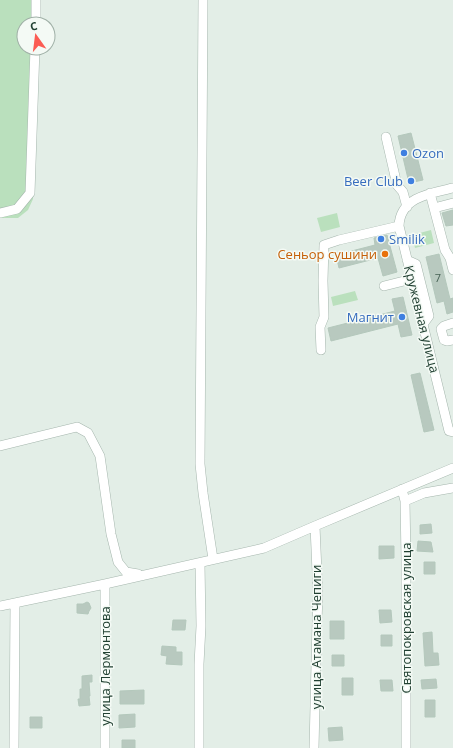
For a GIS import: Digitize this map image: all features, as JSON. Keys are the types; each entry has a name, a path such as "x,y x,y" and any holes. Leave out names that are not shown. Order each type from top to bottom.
{"street":[{"path":"36,0 36,16"},
{"path":"203,0 200,464 213,559"},
{"path":"0,213 17,209 30,193 35,56"},
{"path":"386,137 397,185 403,192 406,207"},
{"path":"321,350 320,327 324,317 324,246 339,240 399,226 406,207 413,201 430,193 453,188"},
{"path":"430,193 445,250 450,258 453,270"},
{"path":"434,208 453,203"},
{"name":"Кружевная улица","path":"399,226 449,431 453,432"},
{"path":"407,260 416,264 429,316 423,324"},
{"path":"384,286 412,279"},
{"path":"453,323 444,326 442,329 444,340 453,340"},
{"path":"426,338 442,334"},
{"path":"0,446 77,427 88,433 100,456 111,534 118,562 126,572 143,575"},
{"path":"0,606 264,548 453,468"},
{"path":"405,501 424,493 453,488"},
{"name":"Святопокровская улица","path":"402,489 405,501 406,558 406,748"},
{"name":"улица Атамана Чепиги","path":"314,748 318,595 315,526"},
{"path":"199,748 199,664 202,626 200,563"},
{"name":"улица Лермонтова","path":"105,584 105,748"},
{"path":"14,748 15,603"}],"green space":[{"path":"0,0 40,0 39,16 16,16 16,56 38,56 33,199 28,210 18,218 0,218"},
{"path":"337,213 340,227 321,232 317,218"},
{"path":"431,230 434,243 415,248 412,235"},
{"path":"355,291 358,300 333,306 331,297"}],"building":[{"path":"411,133 423,180 409,183 398,136"},
{"path":"453,210 453,225 446,226 442,213"},
{"path":"387,235 397,272 383,276 378,258 339,268 336,255 375,245 374,238"},
{"path":"439,254 450,299 453,298 453,312 447,314 444,301 437,303 426,257"},
{"path":"403,297 412,335 401,337 398,324 331,341 328,328 395,311 392,299"},
{"path":"420,373 434,430 424,432 411,375"},
{"path":"431,524 432,533 420,534 420,525"},
{"path":"418,541 431,542 433,552 417,551"},
{"path":"379,546 394,546 394,558 379,559"},
{"path":"424,562 435,562 435,574 424,574"},
{"path":"87,602 91,608 88,614 77,613 77,604"},
{"path":"379,610 391,610 392,622 380,623"},
{"path":"173,620 186,620 185,630 172,630"},
{"path":"330,621 344,621 344,639 330,639"},
{"path":"432,632 433,653 438,653 439,665 425,666 423,633"},
{"path":"381,635 392,635 392,646 381,646"},
{"path":"162,646 176,647 176,652 182,652 182,665 166,664 167,656 161,655"},
{"path":"332,655 344,655 344,666 332,666"},
{"path":"92,675 92,682 89,682 90,705 79,706 78,699 80,699 80,689 82,689 82,676"},
{"path":"342,678 353,678 353,695 342,695"},
{"path":"436,679 437,688 422,689 421,680"},
{"path":"380,680 392,680 393,691 381,691"},
{"path":"144,690 144,704 120,704 120,691"},
{"path":"425,700 435,700 435,717 425,717"},
{"path":"135,714 135,727 119,728 119,715"},
{"path":"30,717 42,717 42,728 30,728"},
{"path":"342,727 343,740 329,741 328,728"},
{"path":"122,740 135,740 135,748 122,748"}],"place":[{"name":"Ozon","path":"404,153"},
{"name":"Beer Club","path":"411,181"},
{"name":"Smilik","path":"381,239"},
{"name":"Сеньор сушини","path":"385,254"},
{"name":"Магнит","path":"402,317"}]}
